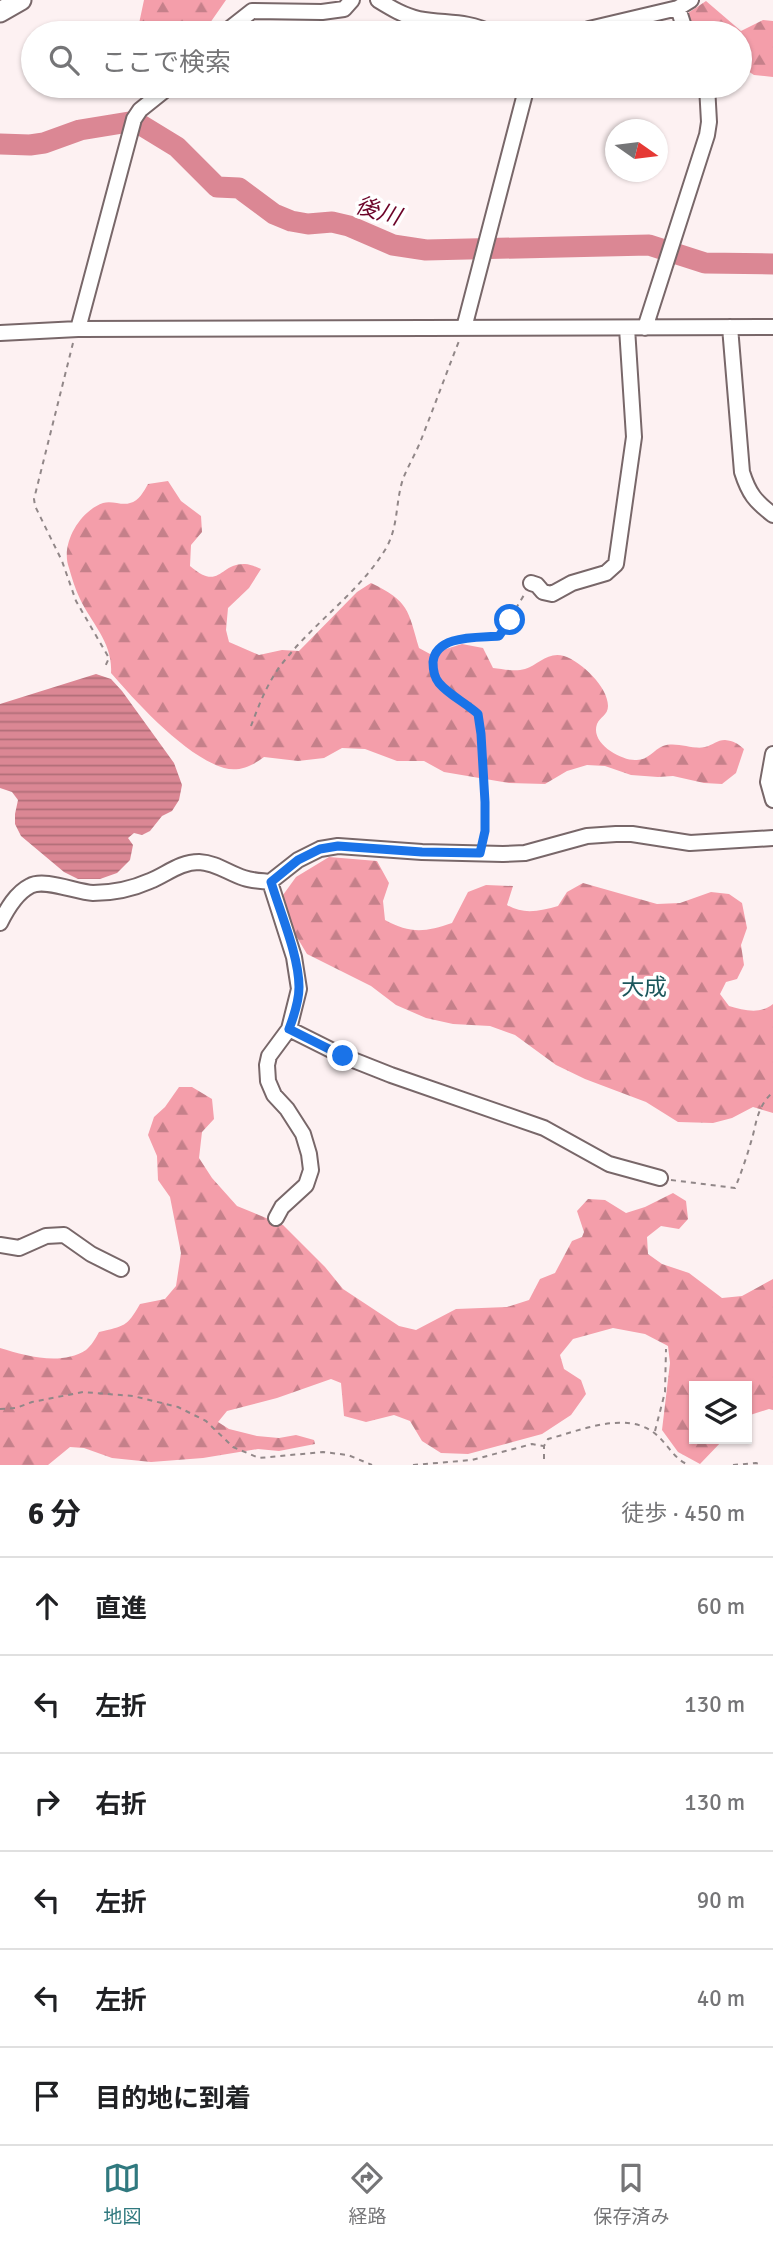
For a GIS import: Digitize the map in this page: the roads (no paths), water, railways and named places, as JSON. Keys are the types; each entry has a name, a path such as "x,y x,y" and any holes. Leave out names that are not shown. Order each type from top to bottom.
{"street":[{"path":"0,12 21,0"},
{"path":"239,21 252,11 322,12 344,9 352,0"},
{"path":"378,0 417,18 453,21"},
{"path":"623,21 678,8 691,0"},
{"path":"678,8 682,21"},
{"path":"78,329 133,123 140,110 155,98"},
{"path":"464,328 524,98"},
{"path":"645,328 707,135 708,98"},
{"path":"730,327 742,472 748,491 756,502 773,515"},
{"path":"0,333 78,329 773,327"},
{"path":"530,583 537,585 543,592 552,594 572,583 606,573 616,564 635,437 627,328"},
{"path":"773,754 768,782 773,800"},
{"path":"0,923 10,905 32,884 42,883 78,892 109,892 152,881 182,864 197,862 224,868 243,878 271,882 298,860 320,849 338,846 422,852 525,853 587,836 615,834 690,843 773,838"},
{"path":"271,882 299,979 297,1003 289,1029 269,1056 268,1081 274,1096 287,1109 303,1134 311,1170 306,1185 282,1207 276,1218"},
{"path":"289,1029 343,1056 391,1075 544,1128 609,1164 660,1178"},
{"path":"0,1245 19,1248 46,1236 64,1236 121,1269"}],"waterway":[{"name":"後川","path":"0,144 44,143 80,130 129,122 141,125 177,147 217,187 239,188 274,214 308,224 332,222 349,226 393,245 426,250 649,245 705,263 773,264"}],"district":[{"name":"大成","path":"644,987"}]}
